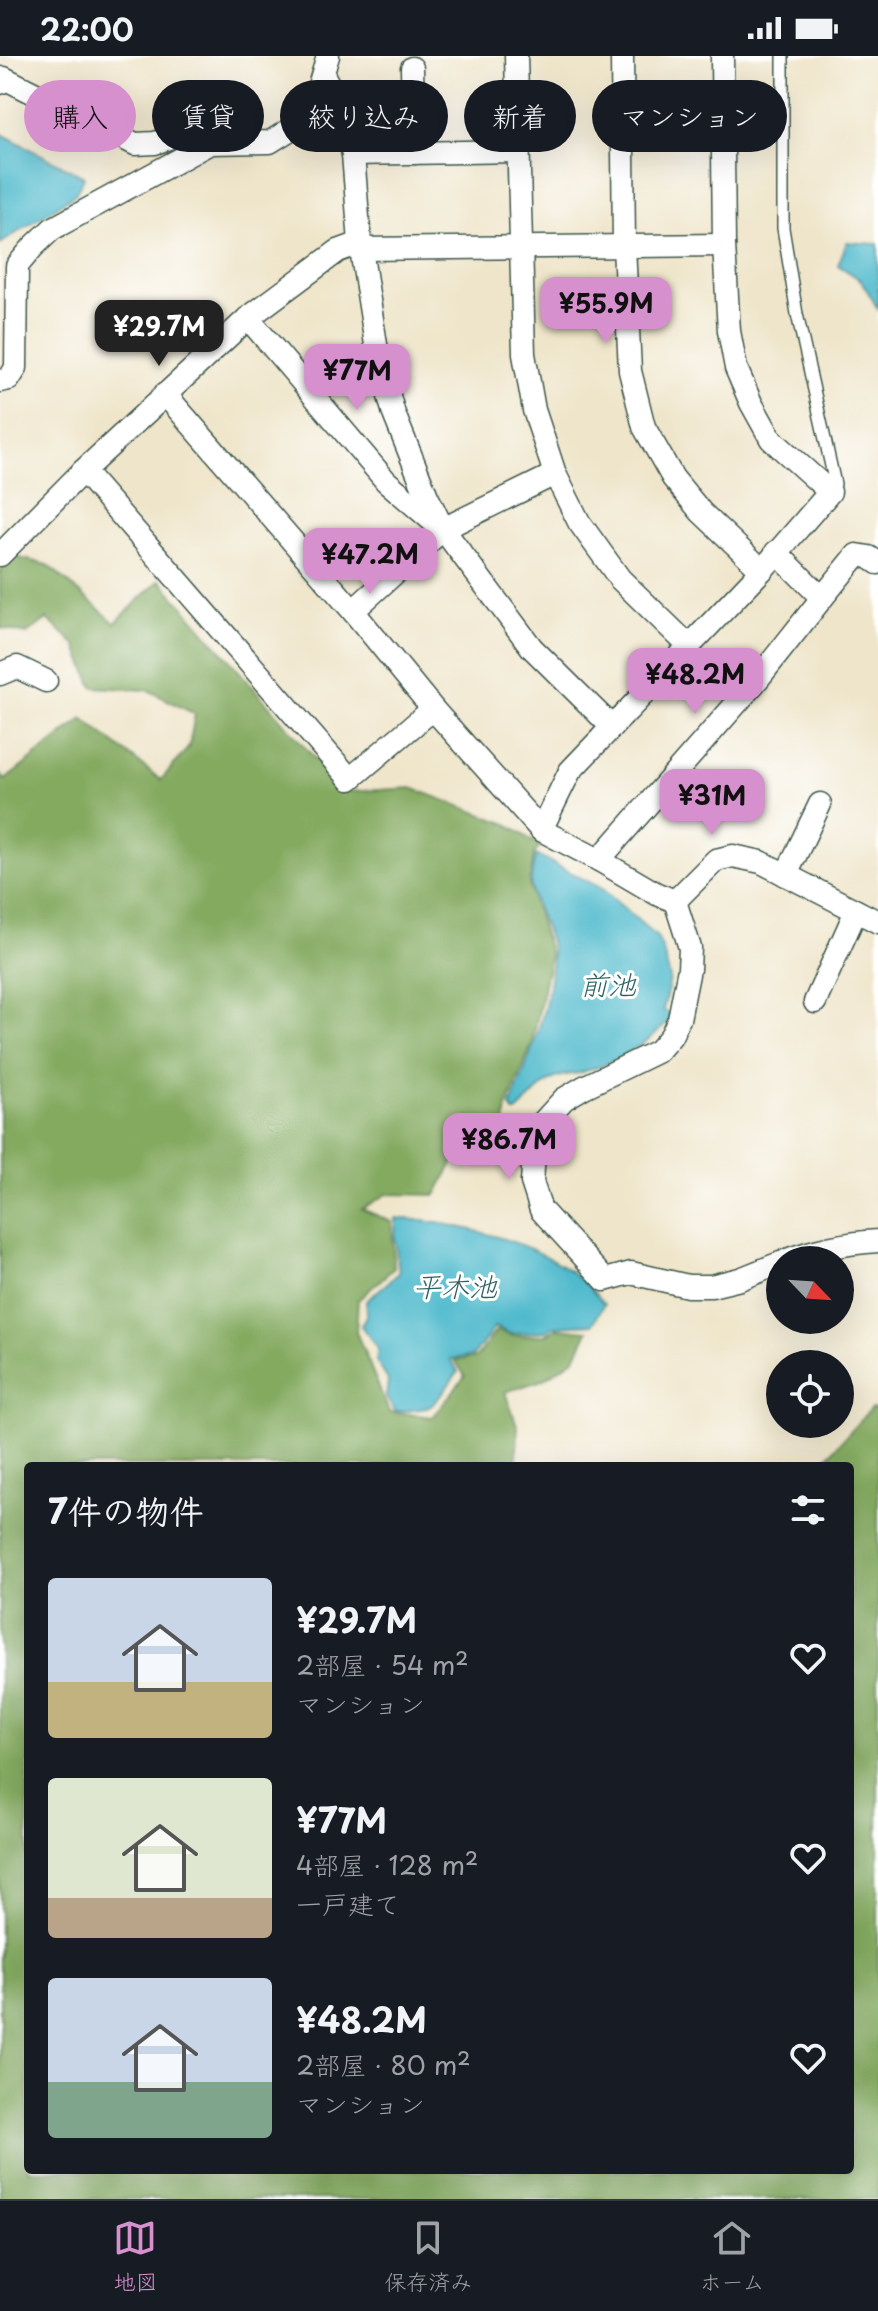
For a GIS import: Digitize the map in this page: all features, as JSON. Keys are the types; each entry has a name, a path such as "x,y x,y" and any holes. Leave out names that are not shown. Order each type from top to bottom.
{"street":[{"path":"516,56 517,80"},
{"path":"622,56 624,246 630,371 644,427 673,478 701,512 822,598"},
{"path":"541,830 570,771 769,561 830,492 771,439 736,368 729,331 724,245 722,56"},
{"path":"264,142 270,142 294,127 315,99 325,65"},
{"path":"325,65 353,154 361,246 378,357 394,414 443,529"},
{"path":"412,68 414,153"},
{"path":"0,83 4,78 135,144 152,143"},
{"path":"0,381 9,379 16,368 17,266 33,247 52,229 193,152"},
{"path":"353,154 466,152"},
{"path":"519,152 524,354 534,410 555,474 579,522 620,579 689,646"},
{"path":"0,555 83,471 248,318 338,251 361,246 724,245"},
{"path":"248,318 386,481 443,529 532,648 612,727"},
{"path":"165,394 353,611 433,709 541,830 675,901"},
{"path":"83,471 350,779 433,709"},
{"path":"353,611 443,529 555,474"},
{"path":"599,860 758,679 857,555 869,557 878,563"},
{"path":"0,674 17,667 46,681"},
{"path":"786,875 820,804"},
{"path":"675,901 716,860 733,856 761,862 878,922"},
{"path":"675,901 690,948 689,969 675,1028 658,1051 564,1099 543,1122 535,1140 532,1182 541,1210 605,1280 631,1273 688,1286 711,1286 766,1269"},
{"path":"815,1002 856,911"},
{"path":"839,1246 878,1241"}],"lane":[{"path":"783,56 783,228 797,314 835,484 830,492"}],"green space":[{"path":"16,557 48,565 115,623 160,580 344,792 412,788 507,824 540,846 534,854 529,885 550,955 532,1044 507,1107 504,1133 456,1158 436,1195 387,1194 362,1209 392,1222 394,1268 358,1300 356,1332 389,1412 433,1417 465,1376 455,1360 476,1358 497,1330 511,1336 545,1335 557,1328 588,1331 574,1359 542,1380 505,1392 518,1428 516,1462 24,1462 24,2174 854,2174 854,1462 823,1462 844,1438 854,1438 854,1427 871,1408 878,1409 878,2199 0,2199 0,773 5,780 83,719 161,780 189,747 195,714 148,690 93,687 76,645 47,619 27,634 0,628 0,571"}],"water":[{"path":"0,133 24,146 24,152 36,152 84,177 75,194 0,244"},
{"path":"847,242 878,244 878,309 861,280 838,265"},
{"name":"前池","path":"536,855 601,888 657,937 670,979 663,1010 672,1015 655,1034 620,1057 579,1073 553,1079 515,1113 510,1107 543,1015 552,957 531,886"},
{"name":"平木池","path":"396,1218 467,1229 516,1243 560,1264 582,1280 604,1304 593,1324 555,1326 546,1331 511,1334 495,1327 473,1356 451,1359 458,1372 439,1398 427,1407 395,1411 386,1397 388,1380 376,1361 378,1349 361,1326 366,1316 366,1301 399,1273"}]}
